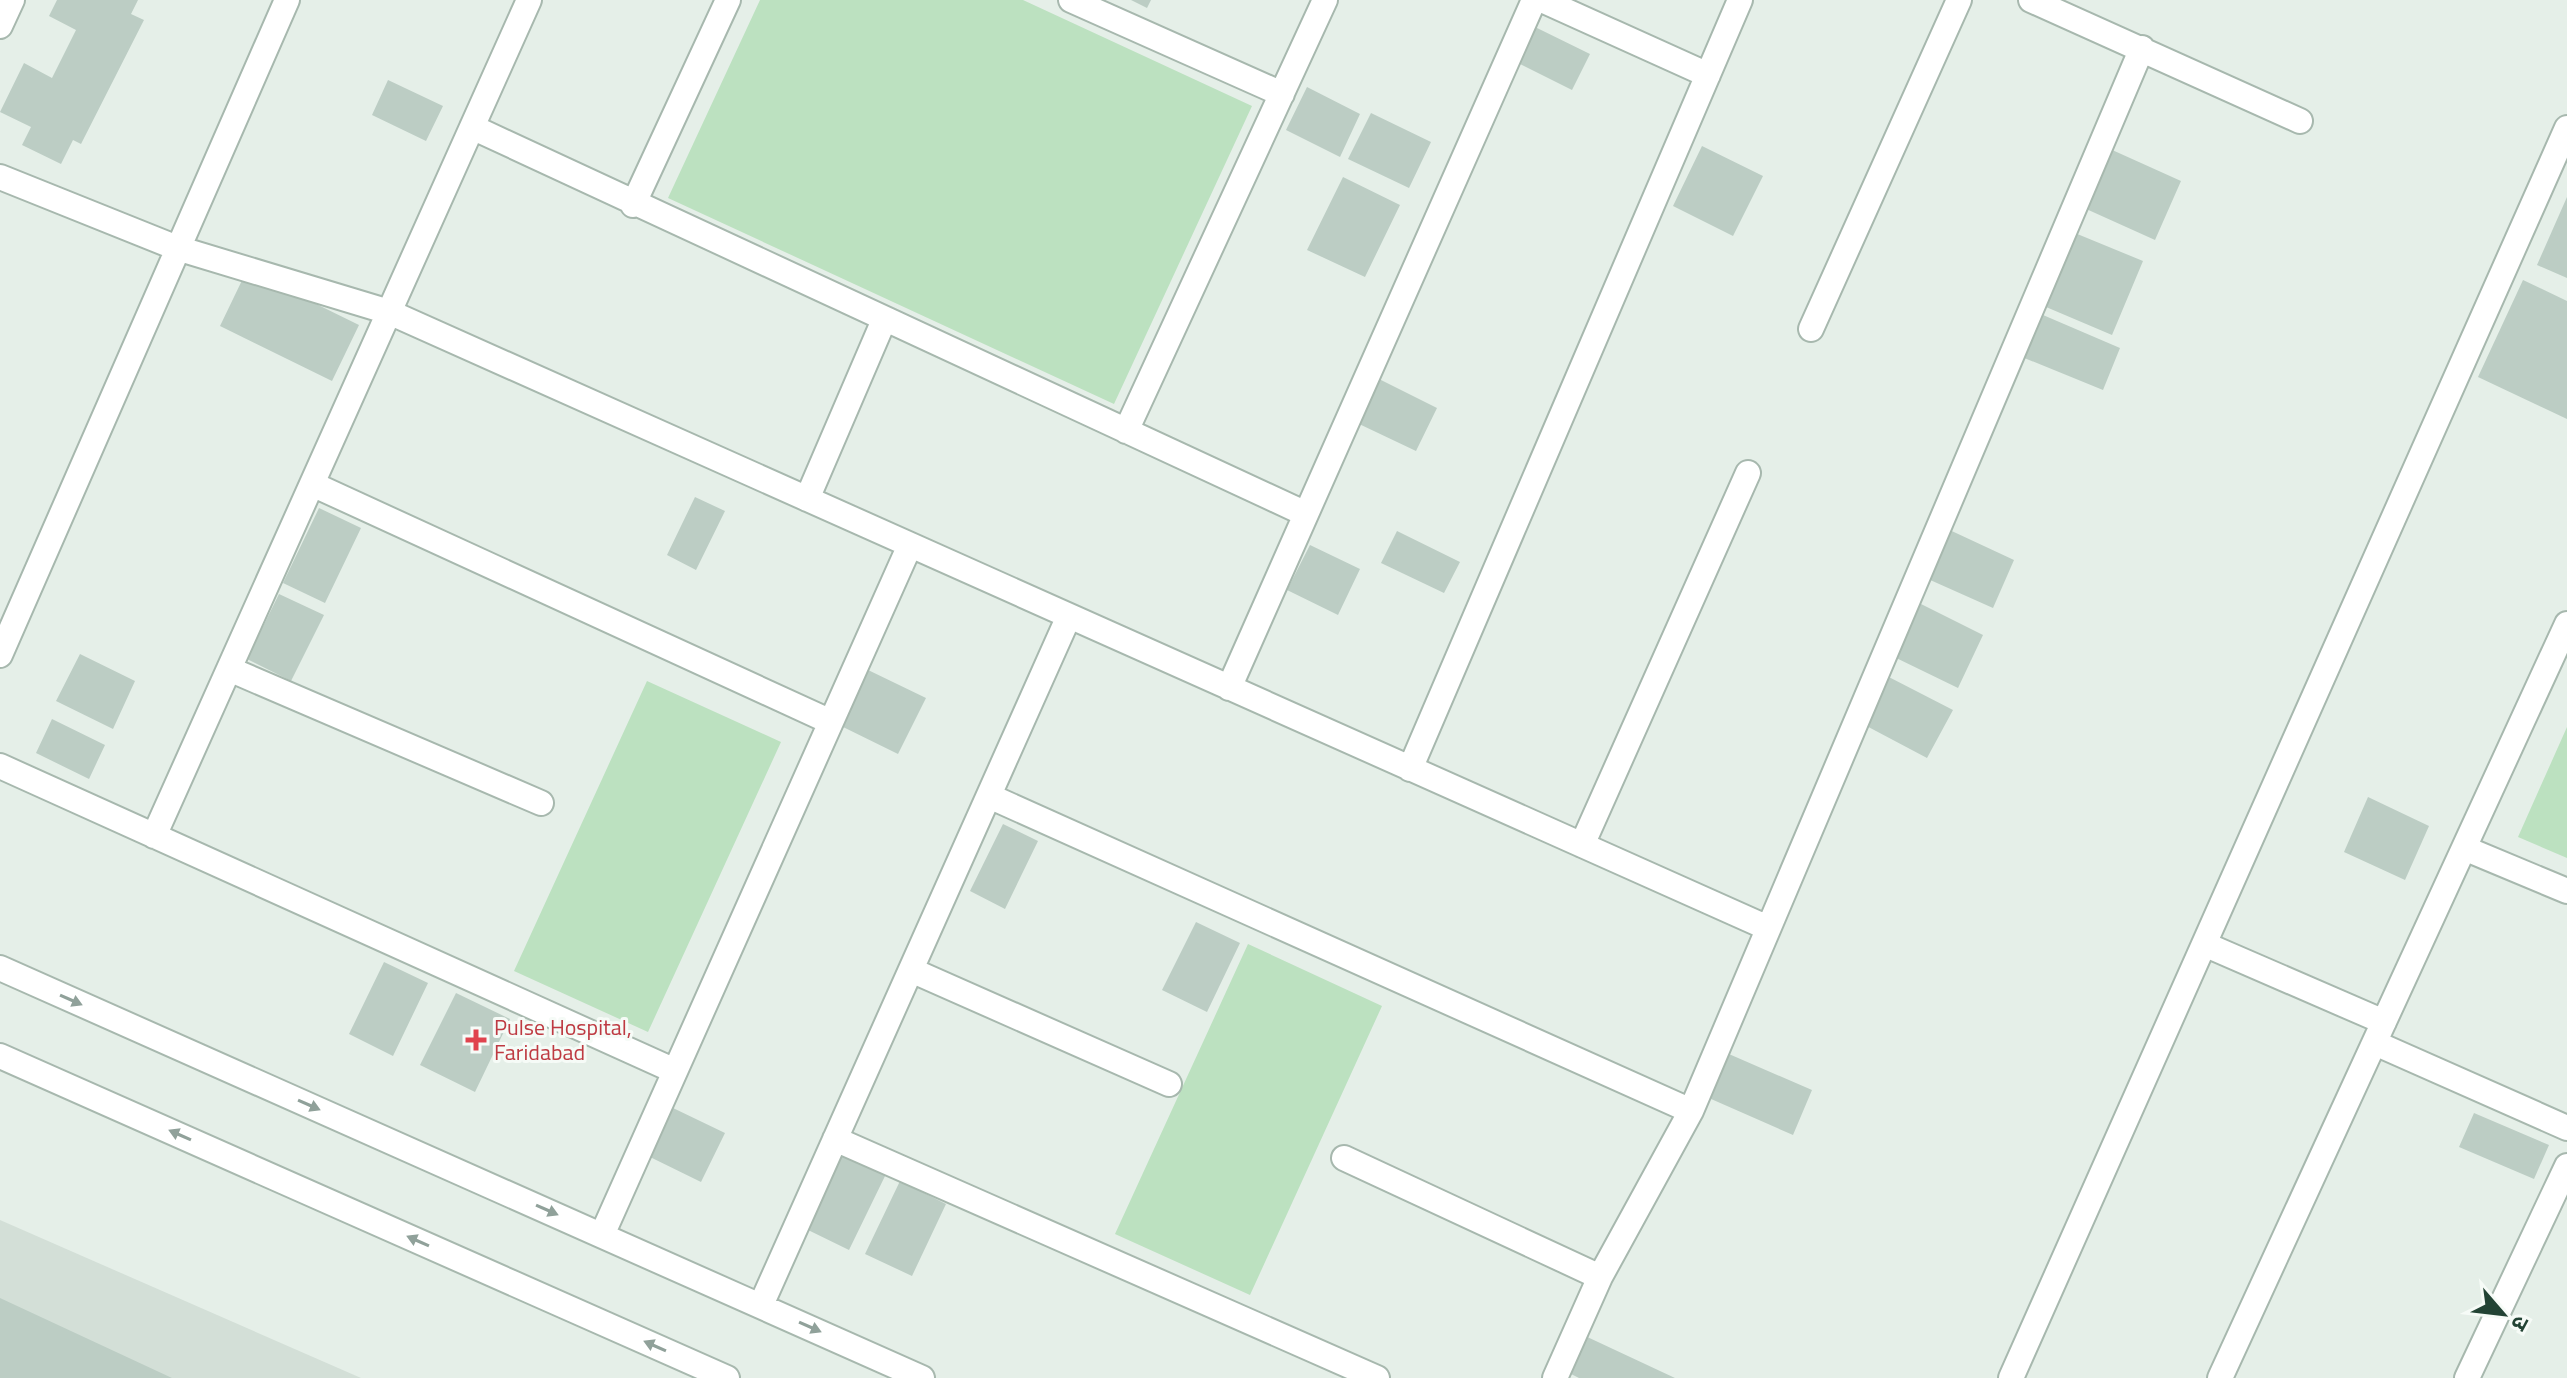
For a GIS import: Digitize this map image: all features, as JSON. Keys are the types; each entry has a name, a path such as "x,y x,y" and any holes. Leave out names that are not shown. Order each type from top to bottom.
{"street":[{"path":"0,26 12,0"},
{"path":"0,655 287,0"},
{"path":"154,836 529,0"},
{"path":"633,205 728,0"},
{"path":"1071,0 1282,94"},
{"path":"1126,431 1325,0"},
{"path":"1229,688 1534,0"},
{"path":"1542,0 1708,75"},
{"path":"1410,769 1740,0"},
{"path":"1811,329 1959,0"},
{"path":"2031,0 2300,121"},
{"path":"1555,1378 1600,1277 1691,1111 2142,48"},
{"path":"472,127 633,205 1306,514"},
{"path":"2011,1378 2567,128"},
{"path":"0,177 177,248 389,312 1768,928"},
{"path":"807,499 884,320"},
{"path":"1582,845 1748,473"},
{"path":"312,484 831,722"},
{"path":"602,1235 910,545"},
{"path":"761,1305 1069,616"},
{"path":"2220,1378 2566,629"},
{"path":"229,669 541,803"},
{"path":"0,766 675,1071"},
{"path":"989,796 1691,1111"},
{"path":"2464,848 2567,891"},
{"path":"2204,944 2567,1128"},
{"path":"0,968 922,1378"},
{"path":"911,970 1169,1084"},
{"path":"0,1056 727,1378"},
{"path":"835,1139 1377,1378"},
{"path":"1344,1158 1600,1277"},
{"path":"2467,1378 2567,1166"}],"shaded area":[{"path":"0,1220 361,1378 0,1378"}],"green space":[{"path":"760,0 1023,0 1252,106 1114,404 668,198"},
{"path":"647,681 781,742 648,1032 514,971"},
{"path":"2567,727 2567,858 2518,837"},
{"path":"1248,944 1382,1006 1250,1295 1115,1234"}],"building":[{"path":"57,0 138,0 131,14 144,20 81,144 73,140 61,164 22,145 31,127 0,112 24,63 52,78 76,30 49,16"},
{"path":"1131,0 1151,0 1147,8"},
{"path":"1535,27 1590,54 1572,90 1518,63"},
{"path":"388,80 443,106 426,141 372,115"},
{"path":"1307,87 1360,114 1340,157 1286,130"},
{"path":"1371,113 1431,142 1409,188 1348,159"},
{"path":"1702,146 1763,176 1733,236 1673,206"},
{"path":"2110,149 2181,181 2155,240 2084,208"},
{"path":"1343,177 1400,205 1365,277 1307,250"},
{"path":"2567,197 2567,278 2537,265"},
{"path":"2070,231 2143,261 2112,335 2039,304"},
{"path":"247,270 359,325 332,381 220,326"},
{"path":"2523,280 2567,301 2567,419 2478,377"},
{"path":"2036,312 2120,348 2103,390 2017,355"},
{"path":"1379,379 1437,408 1416,451 1357,423"},
{"path":"695,497 725,511 696,570 667,555"},
{"path":"319,508 361,528 325,603 283,583"},
{"path":"1941,526 2014,560 1993,608 1919,575"},
{"path":"1397,531 1460,562 1444,593 1381,563"},
{"path":"1310,545 1360,569 1338,615 1287,590"},
{"path":"279,594 324,615 291,681 247,659"},
{"path":"1915,601 1983,635 1958,688 1888,654"},
{"path":"80,654 135,681 113,729 56,701"},
{"path":"866,669 926,698 898,754 839,725"},
{"path":"1883,674 1953,710 1927,758 1859,722"},
{"path":"52,719 105,745 89,779 36,753"},
{"path":"2368,797 2429,826 2405,880 2344,852"},
{"path":"1003,824 1038,841 1005,909 970,891"},
{"path":"1196,922 1240,943 1207,1012 1162,990"},
{"path":"384,962 428,983 393,1056 349,1034"},
{"path":"456,993 510,1019 475,1092 420,1065"},
{"path":"1722,1051 1812,1090 1793,1135 1702,1095"},
{"path":"673,1108 725,1133 701,1182 650,1157"},
{"path":"2474,1113 2549,1145 2534,1179 2459,1147"},
{"path":"843,1153 886,1174 849,1250 806,1229"},
{"path":"900,1181 946,1204 912,1276 865,1254"},
{"path":"0,1298 172,1378 0,1378"},
{"path":"1583,1335 1675,1378 1579,1378 1565,1371"}],"place":[{"name":"Pulse Hospital, Faridabad","path":"476,1040"}]}
